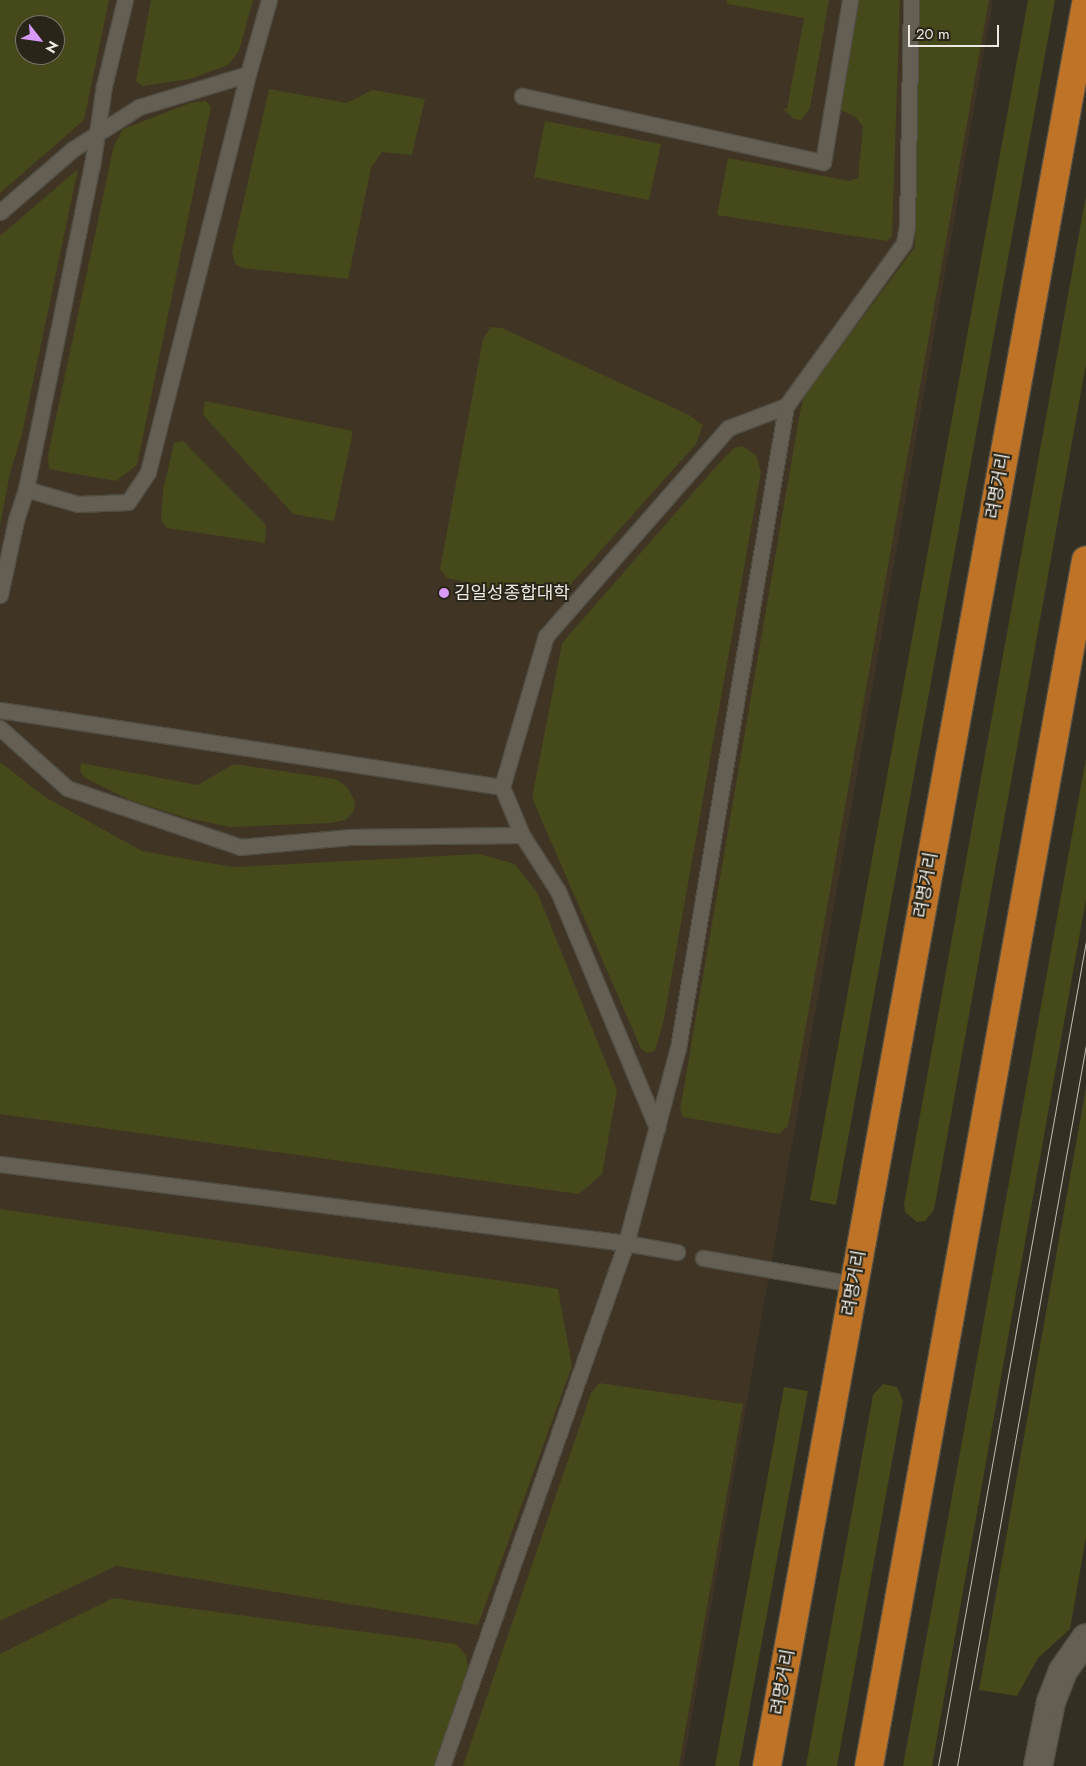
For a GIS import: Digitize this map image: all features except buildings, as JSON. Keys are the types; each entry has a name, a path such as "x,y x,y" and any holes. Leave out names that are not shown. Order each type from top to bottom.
{"highway":[{"name":"려명거리","path":"767,1766 1086,3"},
{"path":"869,1766 1086,560"}],"street":[{"path":"1038,1766 1051,1702 1062,1672 1086,1638"}],"lane":[{"path":"0,595 16,520 26,488 125,0"},
{"path":"26,488 78,504 128,502 148,472 248,74 270,0"},
{"path":"522,96 824,162 850,0"},
{"path":"442,1766 626,1243 678,1048 786,406 904,243 907,226 911,0"},
{"path":"0,212 97,131 139,107 248,74"},
{"path":"657,1128 558,891 522,834 502,787 546,636 728,428 786,406"},
{"path":"0,710 502,787"},
{"path":"0,728 67,788 240,847 349,837 522,834"},
{"path":"0,1164 626,1243 676,1252"},
{"path":"703,1258 854,1284"}],"shaded area":[{"name":"김일성종합대학","path":"0,0 993,0 683,1766 0,1766"}],"green space":[{"path":"0,0 109,0 84,120 0,193"},
{"path":"151,0 253,0 239,51 228,65 190,79 143,86 136,81"},
{"path":"727,0 829,0 810,108 801,120 794,119 782,108 787,109 804,18 727,4"},
{"path":"855,0 900,0 892,236 887,241 717,215 728,158 850,181 858,178 863,126 855,117 839,109"},
{"path":"916,0 989,0 788,1126 779,1134 683,1117 680,1110 804,396 915,247"},
{"path":"1028,0 1055,0 836,1205 810,1200"},
{"path":"269,89 347,103 372,90 425,99 412,155 382,152 371,168 348,279 243,268 235,264 232,252"},
{"path":"206,101 211,107 137,465 116,481 49,469 48,455 114,145 123,129 190,103"},
{"path":"545,121 661,144 649,200 534,177"},
{"path":"78,169 22,434 10,473 0,526 0,236"},
{"path":"1086,195 1086,364 934,1210 925,1221 917,1222 905,1212 904,1204"},
{"path":"491,327 502,328 689,415 703,425 696,444 569,586 559,596 547,601 447,578 440,569 483,339"},
{"path":"205,401 353,431 334,521 293,514 203,415"},
{"path":"183,441 266,525 265,543 167,528 161,520 163,490 174,443"},
{"path":"742,446 756,455 761,472 664,1019 655,1051 647,1053 641,1049 532,798 562,643 720,462 734,448"},
{"path":"1086,758 1086,899 932,1766 903,1766"},
{"path":"0,762 45,797 142,851 233,867 479,854 515,864 538,894 617,1090 602,1174 579,1194 0,1114"},
{"path":"81,763 198,785 234,764 336,779 348,788 355,802 354,811 345,820 331,823 230,827 183,817 130,800 85,778 80,771"},
{"path":"1086,1087 1086,1537 1070,1629 1038,1658 1017,1696 979,1690"},
{"path":"0,1209 558,1289 572,1366 478,1625 116,1566 0,1621"},
{"path":"599,1383 743,1404 679,1766 463,1766 591,1393"},
{"path":"883,1384 897,1387 903,1401 837,1766 806,1766 873,1395"},
{"path":"784,1387 808,1391 739,1766 715,1766"},
{"path":"113,1598 456,1644 466,1655 468,1668 434,1766 0,1766 0,1654"}],"tram line":[{"path":"938,1766 1086,941"},
{"path":"957,1766 1086,1045"}],"place":[{"name":"김일성종합대학","path":"444,593"}]}
